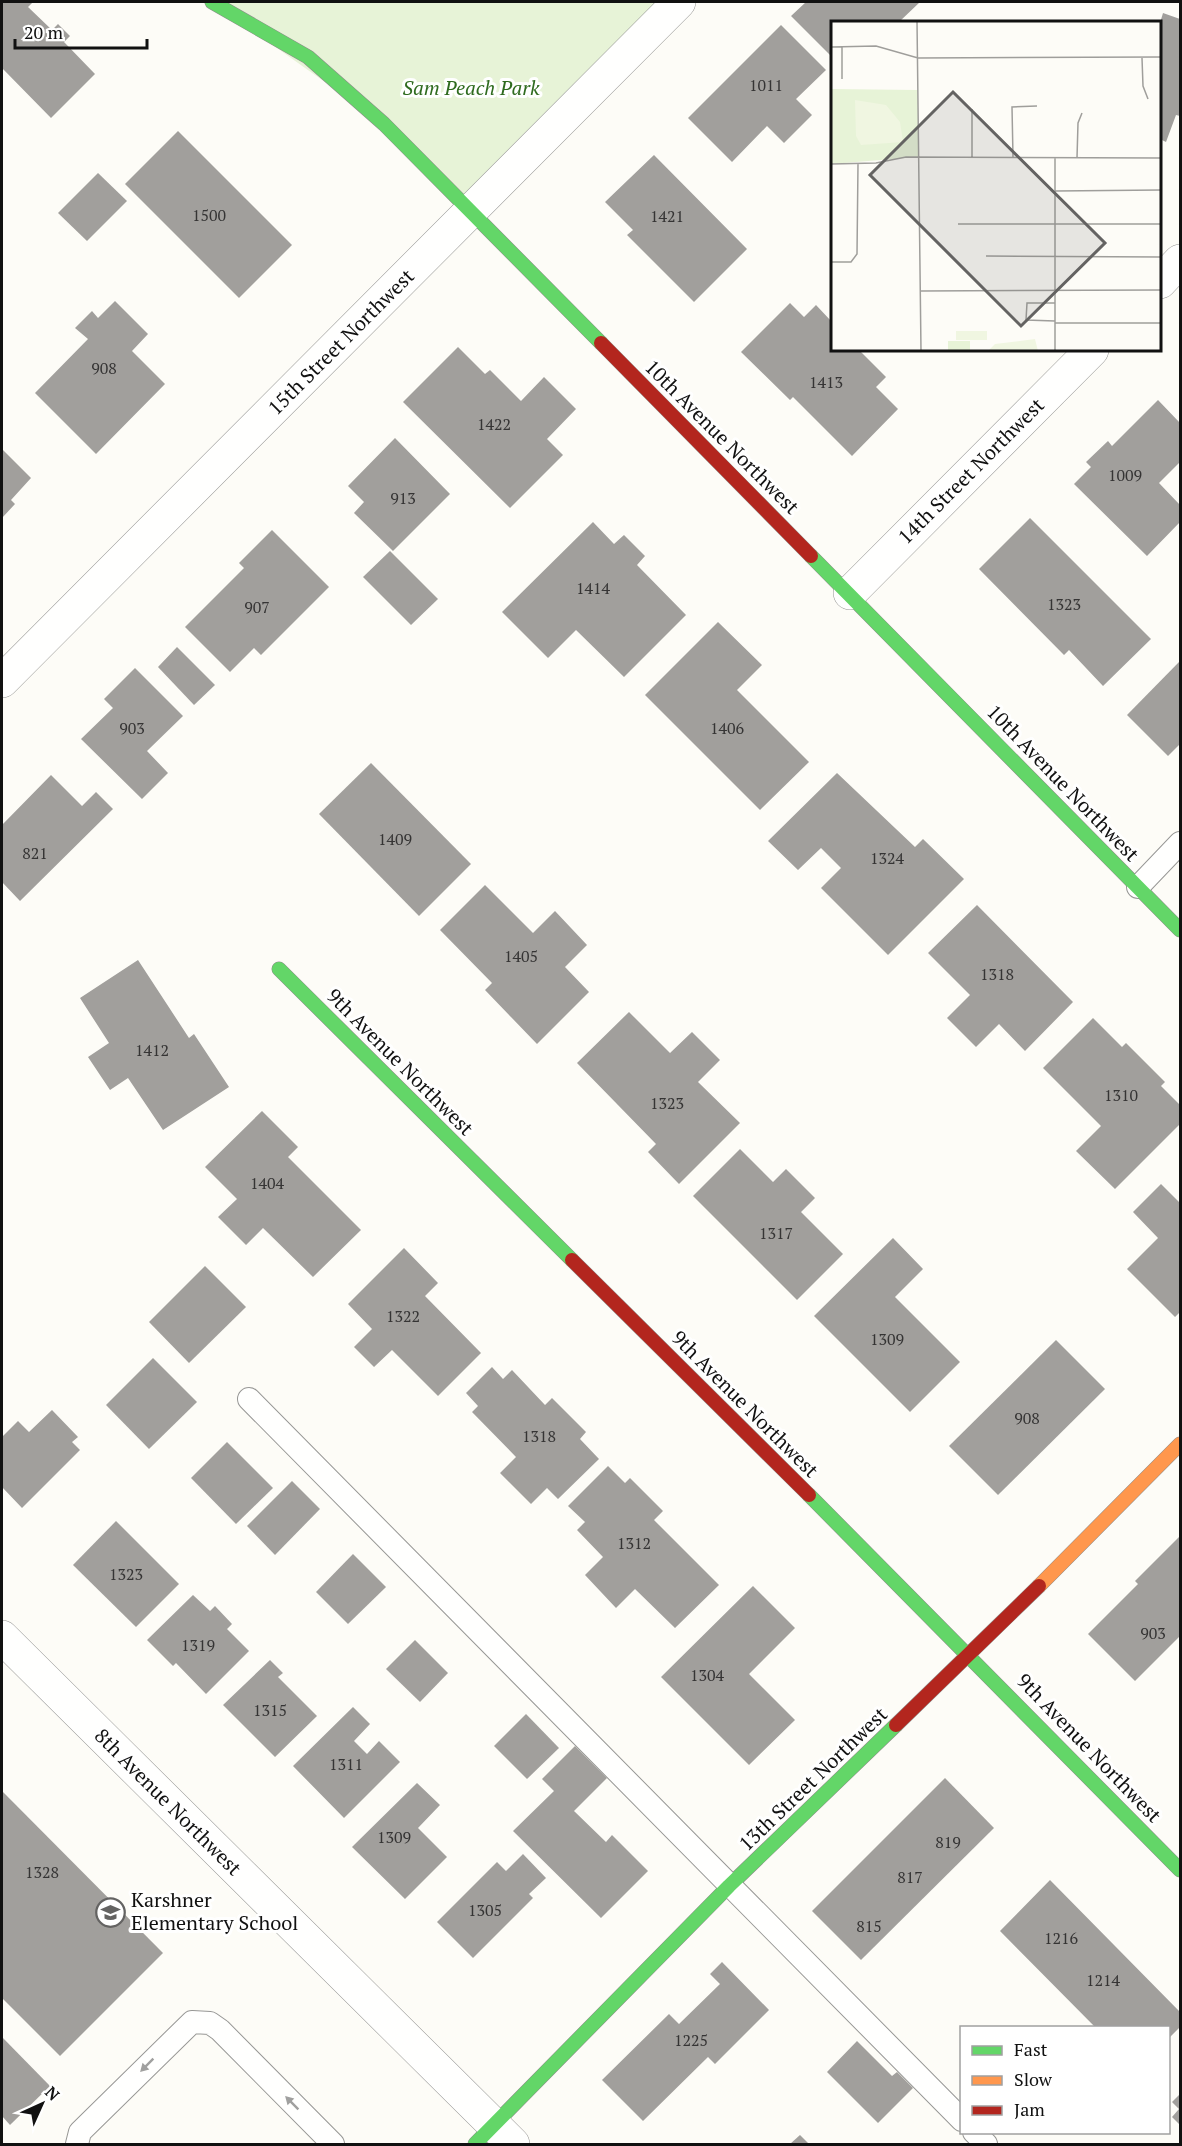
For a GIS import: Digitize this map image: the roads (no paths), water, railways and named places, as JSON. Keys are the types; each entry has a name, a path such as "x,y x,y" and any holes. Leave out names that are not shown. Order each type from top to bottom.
{"street":[{"name":"10th Avenue Northwest","path":"212,2 308,57 384,124 850,593 1180,930"},
{"name":"15th Street Northwest","path":"2,681 679,2"},
{"path":"1161,281 1180,261"},
{"name":"14th Street Northwest","path":"850,593 1091,351"},
{"name":"9th Avenue Northwest","path":"279,969 970,1655 1180,1870"},
{"name":"13th Street Northwest","path":"494,2138 729,1886 970,1655 1180,1444"},
{"name":"8th Avenue Northwest","path":"2,1637 494,2138"}],"lane":[{"path":"1138,887 1180,843"},
{"path":"249,1399 960,2118"},
{"path":"77,2145 80,2132 192,2022 210,2023 220,2030 333,2145"},
{"path":"975,2134 986,2145"}],"place":[{"name":"Karshner Elementary School","path":"110,1912"}],"park label":[{"name":"Sam Peach Park","path":"471,88"}]}
